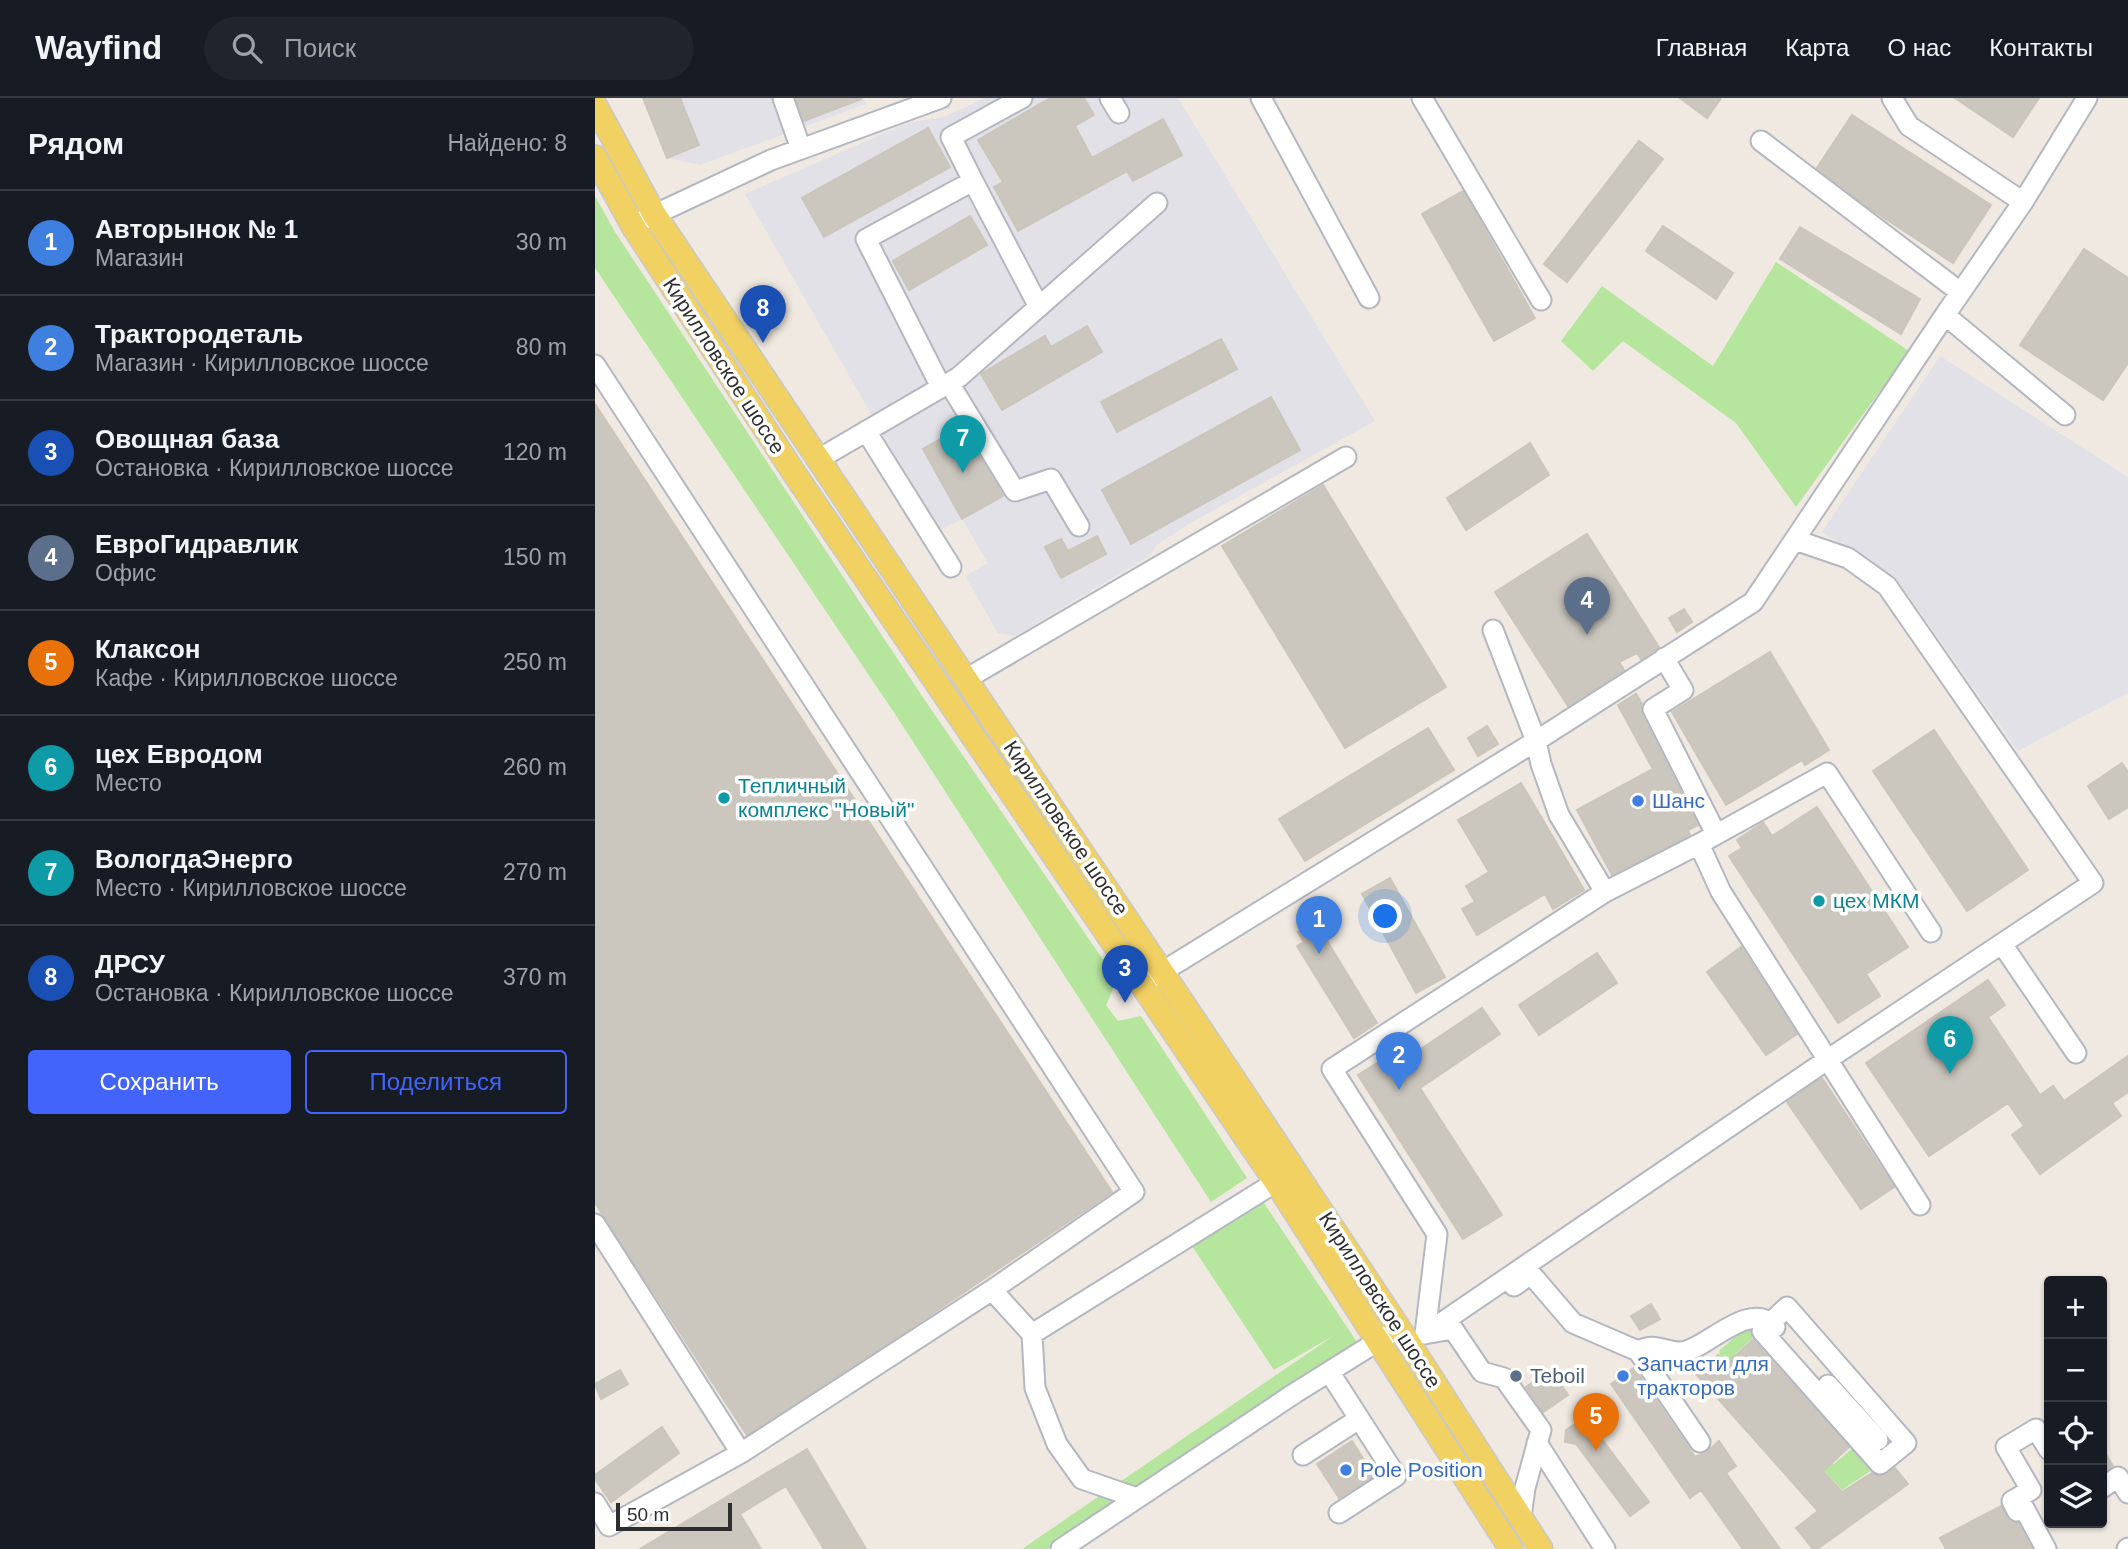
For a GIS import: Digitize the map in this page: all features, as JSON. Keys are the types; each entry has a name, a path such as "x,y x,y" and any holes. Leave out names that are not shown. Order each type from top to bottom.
{"main road":[{"name":"Кирилловское шоссе","path":"595,105 653,214 1411,1336 1541,1549"},
{"name":"Кирилловское шоссе","path":"595,158 633,226 795,473 1276,1182 1511,1549"}],"street":[{"path":"783,98 801,149"},
{"path":"633,226 653,214 801,149 890,106 941,98"},
{"path":"1022,98 951,137 1039,307"},
{"path":"1261,98 1369,299"},
{"path":"1422,98 1541,300"},
{"path":"1892,98 1909,126 2023,202"},
{"path":"1142,985 1536,741 1753,602 2023,202 2087,98"},
{"path":"1761,141 1960,292"},
{"path":"973,181 866,239 945,385 1015,491 1051,479 1079,526"},
{"path":"817,460 959,377 1157,203"},
{"path":"1945,315 2065,415"},
{"path":"595,365 1135,1192 992,1290 741,1453 609,1526 595,1503"},
{"path":"866,431 951,567"},
{"path":"966,679 1346,457"},
{"path":"1411,1336 2094,883 1887,586 1848,558 1795,540"},
{"path":"1493,629 1536,741 1559,815 1605,892"},
{"path":"1664,658 1683,690 1653,709 1707,839 1721,892 1920,1205"},
{"path":"1411,1336 1437,1234 1332,1069 1605,892 1827,773 1931,932"},
{"path":"2002,944 2076,1053"},
{"path":"1032,1334 1276,1182"},
{"path":"595,1224 741,1453"},
{"path":"1061,1549 1378,1341 1453,1329 1531,1274 1573,1323 1638,1351 1700,1442"},
{"path":"992,1290 1032,1334 1035,1388 1057,1444 1082,1479 1137,1498"},
{"path":"1787,1307 1906,1443 1880,1464 1762,1331 1770,1321 1787,1307"},
{"path":"1638,1351 1649,1346 1683,1352 1736,1324 1760,1317 1770,1321 1878,1440"},
{"path":"1453,1329 1482,1372 1504,1378 1541,1430 1525,1488 1521,1517"},
{"path":"1329,1373 1396,1476 1339,1513"},
{"path":"1303,1455 1359,1419"},
{"path":"2044,1442 2036,1429 2006,1447 2031,1490 2012,1501 2017,1511 2024,1508 2046,1549"},
{"path":"1537,1443 1605,1549"},
{"path":"2107,1485 2118,1477 2128,1493"}],"shaded area":[{"path":"643,98 863,98 866,104 700,165 667,158"},
{"path":"985,98 1178,98 1375,421 1187,525 1157,545 1151,555 1015,636 998,633 965,576 988,563 962,519 938,531 745,194 910,122 944,117"},
{"path":"1940,356 2128,477 2128,693 2018,751 1896,578 1822,532"}],"green space":[{"path":"595,196 615,232 922,696 1117,980 1106,1005 1118,1021 1141,1016 1247,1178 1211,1202 897,717 595,268"},
{"path":"1776,262 1909,351 1796,507 1736,423 1623,341 1593,371 1561,341 1602,286 1713,366"},
{"path":"1262,1200 1357,1342 1047,1549 1022,1549 1333,1336 1274,1370 1190,1243"},
{"path":"1743,1330 1760,1332 1735,1354 1834,1464 1855,1446 1878,1466 1842,1490 1719,1354 1720,1350"}],"building":[{"path":"643,98 680,98 699,145 667,158"},
{"path":"796,98 861,98 861,99 804,121"},
{"path":"1050,98 1084,98 1094,115 1075,126 1092,158 1163,119 1182,155 1133,181 1127,171 1018,231 994,187 1003,182 978,140"},
{"path":"1680,98 1721,98 1707,118"},
{"path":"1955,98 2039,98 2013,137"},
{"path":"1852,115 1991,205 1953,263 1869,208 1817,168"},
{"path":"928,128 950,167 824,237 802,198"},
{"path":"1639,141 1663,159 1567,282 1544,264"},
{"path":"1463,191 1535,318 1494,341 1422,214"},
{"path":"970,216 987,245 909,290 893,261"},
{"path":"1663,226 1733,273 1716,299 1646,251"},
{"path":"1800,227 1920,299 1901,334 1780,259"},
{"path":"2084,249 2128,278 2128,363 2103,400 2020,345"},
{"path":"1087,326 1102,352 1002,410 981,374 1045,336 1051,347"},
{"path":"1221,339 1237,369 1117,432 1101,402"},
{"path":"1271,397 1300,450 1131,544 1102,490"},
{"name":"Тепличный комплекс \"Новый\"","path":"595,404 1112,1192 747,1435 595,1203"},
{"path":"962,427 1003,496 962,519 923,449"},
{"path":"1530,443 1549,475 1466,530 1447,498"},
{"path":"1323,485 1446,687 1345,748 1222,546"},
{"path":"1587,534 1659,647 1641,659 1637,653 1619,662 1624,670 1568,706 1495,592"},
{"path":"1097,536 1106,554 1061,578 1045,547 1061,539 1068,551"},
{"path":"1684,609 1692,622 1677,632 1669,618"},
{"path":"1770,652 1829,750 1805,765 1802,760 1726,805 1672,712"},
{"path":"1636,694 1642,704 1642,715 1698,825 1688,830 1690,835 1612,875 1577,810 1653,769 1618,705"},
{"path":"1487,726 1498,744 1478,756 1468,738"},
{"path":"1428,728 1454,770 1305,861 1279,819"},
{"path":"1934,730 2028,870 1967,911 1873,771"},
{"path":"2122,763 2128,772 2128,807 2109,819 2088,786"},
{"path":"1521,783 1584,890 1553,909 1545,894 1477,935 1462,909 1475,902 1466,886 1489,872 1458,820"},
{"name":"цех МКМ","path":"1817,807 1908,947 1866,974 1880,996 1838,1023 1729,856 1742,848 1737,840 1763,822 1772,836"},
{"path":"1390,878 1445,977 1416,993 1362,894"},
{"path":"1310,925 1315,934 1321,931 1377,1023 1354,1038 1297,946 1304,942 1298,932"},
{"path":"1741,947 1797,1034 1766,1055 1707,972"},
{"path":"1597,953 1617,983 1539,1035 1519,1005"},
{"path":"1988,980 2005,1005 1988,1017 2040,1095 2053,1086 2064,1101 2128,1056 2128,1092 2112,1103 2121,1116 2040,1174 2012,1135 2024,1126 2008,1103 1929,1156 1866,1063"},
{"path":"1482,1008 1500,1034 1420,1088 1502,1215 1463,1239 1358,1075 1396,1051 1403,1061"},
{"path":"1822,1078 1894,1187 1861,1209 1787,1102"},
{"path":"1651,1304 1660,1319 1640,1330 1631,1316"},
{"path":"1753,1340 1849,1447 1823,1471 1842,1492 1872,1473 1883,1476 1895,1468 1908,1484 1817,1549 1813,1549 1796,1528 1818,1511 1696,1374 1718,1355 1726,1364"},
{"path":"1634,1368 1695,1457 1707,1452 1719,1441 1736,1466 1726,1473 1780,1549 1743,1549 1701,1490 1690,1498 1611,1384"},
{"path":"620,1370 628,1384 601,1399 595,1384"},
{"path":"1551,1370 1568,1395 1543,1412 1526,1387"},
{"path":"1585,1417 1649,1502 1630,1516 1576,1444 1565,1442 1566,1430"},
{"path":"662,1427 679,1453 611,1502 595,1475"},
{"name":"Pole Position","path":"1352,1441 1374,1476 1339,1498 1317,1464"},
{"path":"807,1449 866,1549 824,1549 786,1486 740,1514 761,1549 640,1549"},
{"path":"2107,1456 2113,1466 2107,1470"},
{"path":"2001,1506 2010,1521 2018,1523 2032,1549 1946,1549 1940,1538"}],"place":[{"name":"ДРСУ","path":"763,343"},
{"name":"ВологдаЭнерго","path":"963,473"},
{"name":"ЕвроГидравлик","path":"1587,635"},
{"name":"Тепличный комплекс \"Новый\"","path":"724,798"},
{"name":"Шанс","path":"1638,801"},
{"name":"цех МКМ","path":"1819,901"},
{"name":"Авторынок № 1","path":"1319,954"},
{"name":"Овощная база","path":"1125,1003"},
{"name":"цех Евродом","path":"1950,1074"},
{"name":"Трактородеталь","path":"1399,1090"},
{"name":"Teboil","path":"1516,1376"},
{"name":"Запчасти для тракторов","path":"1623,1376"},
{"name":"Клаксон","path":"1596,1451"},
{"name":"Pole Position","path":"1346,1470"}]}
